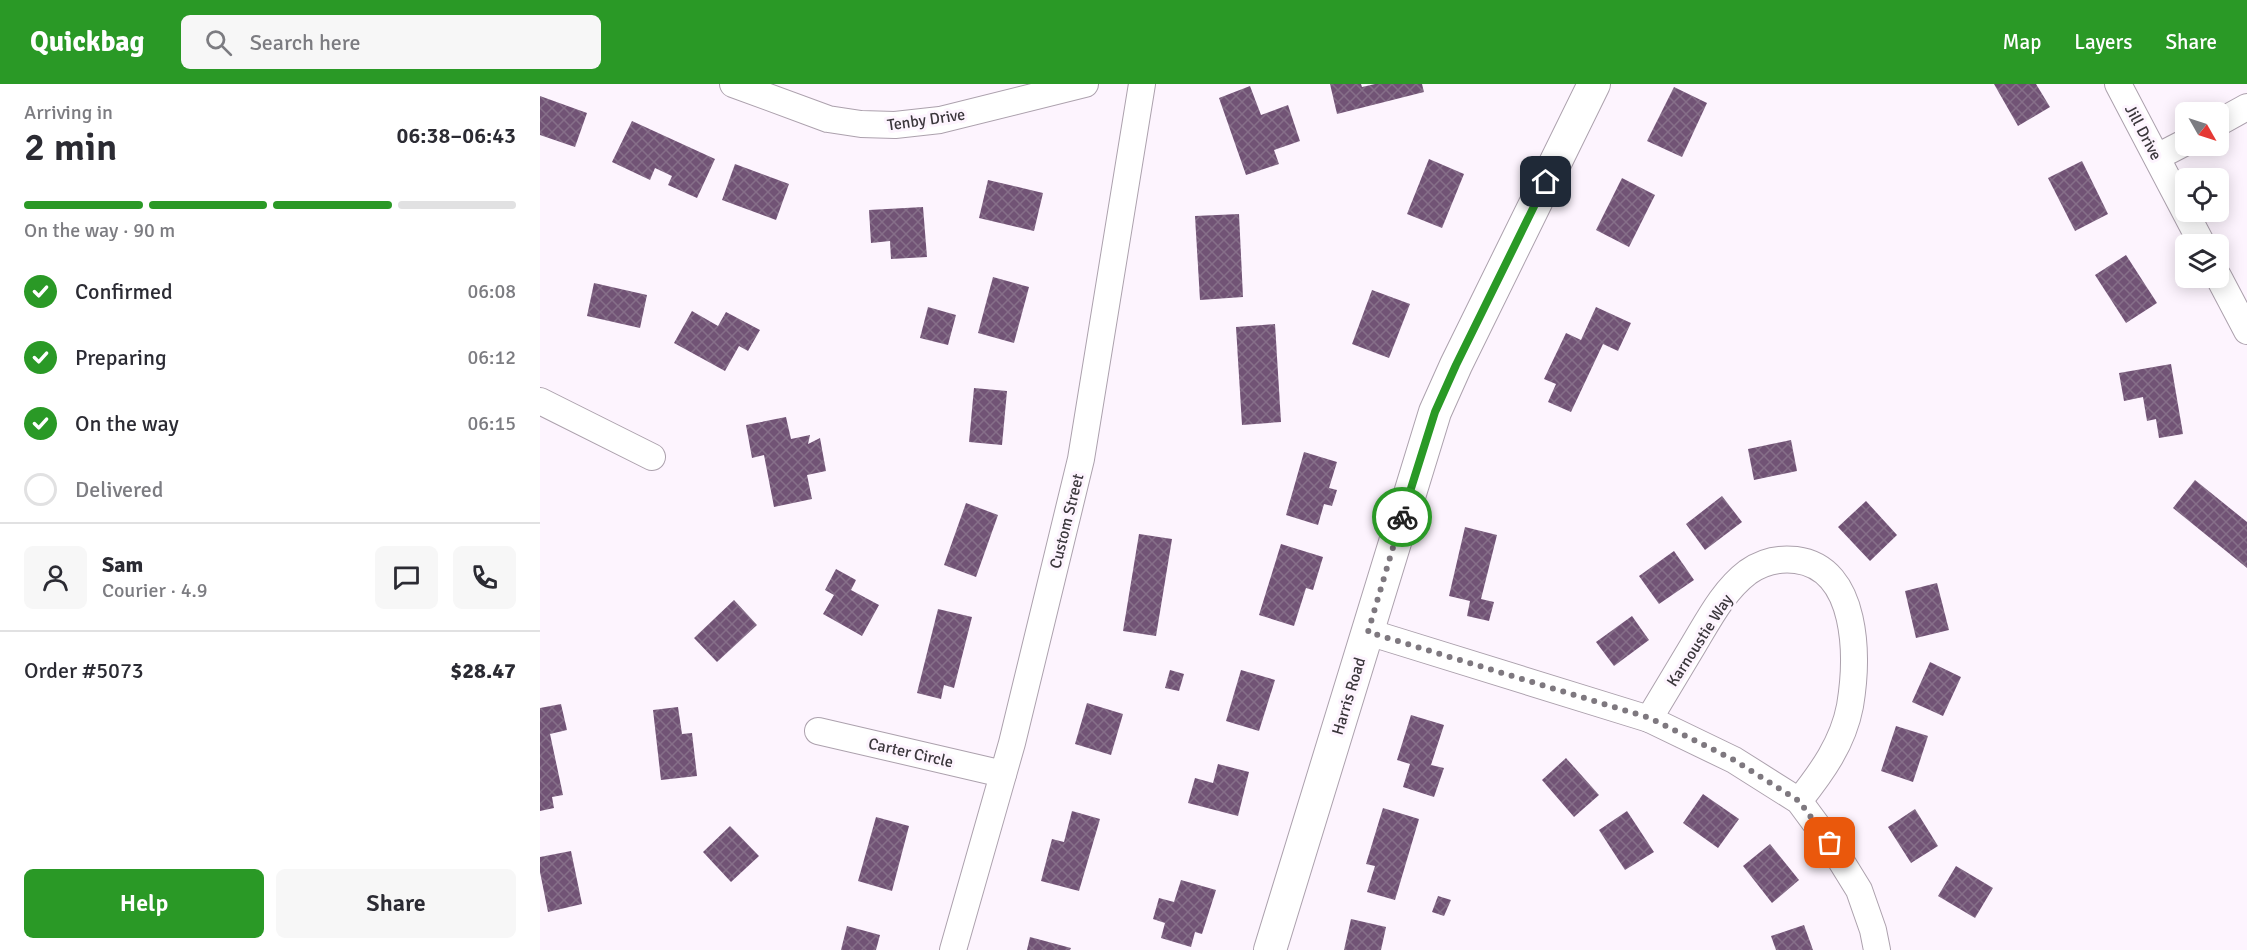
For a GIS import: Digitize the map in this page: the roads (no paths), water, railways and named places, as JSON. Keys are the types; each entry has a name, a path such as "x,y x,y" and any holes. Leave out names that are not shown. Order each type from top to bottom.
{"street":[{"name":"Tenby Drive","path":"733,84 828,118 861,124 895,125 940,120 1085,84"},
{"name":"Custom Street","path":"953,950 1004,774 1081,459 1142,84"},
{"name":"Harris Road","path":"1270,950 1435,412 1594,84"},
{"name":"Jill Drive","path":"2118,84 2197,234"},
{"path":"2229,117 2247,107"},
{"path":"2157,157 2175,148"},
{"path":"2224,288 2247,331"},
{"path":"540,401 652,457"},
{"name":"Karnoustie Way","path":"1650,718 1714,611 1748,572 1772,561 1785,559 1798,560 1817,567 1833,579 1846,602 1852,647 1853,680 1849,707 1836,749 1824,770 1799,801"},
{"path":"1368,632 1650,718 1734,760 1799,801 1830,843 1859,890 1873,930 1877,950"},
{"name":"Carter Circle","path":"818,731 1004,774"}]}
